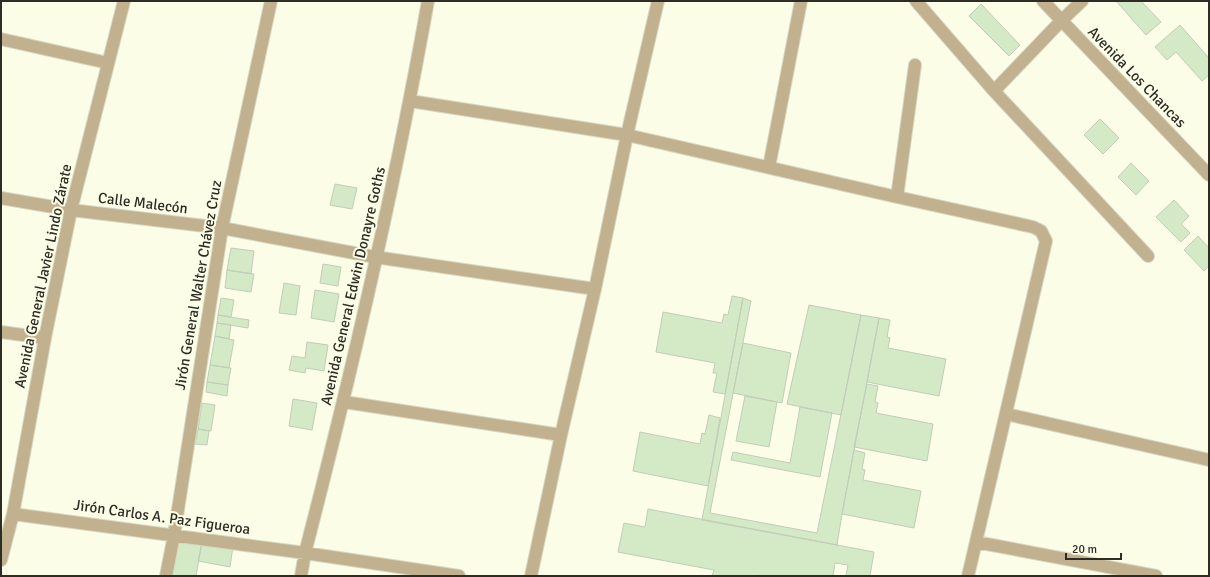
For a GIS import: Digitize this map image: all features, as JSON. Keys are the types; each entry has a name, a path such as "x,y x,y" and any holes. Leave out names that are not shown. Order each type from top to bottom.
{"street":[{"name":"Avenida General Javier Lindo Zárate","path":"1,560 14,514 45,338 71,210 124,1"},
{"name":"Jirón General Walter Chávez Cruz","path":"166,576 174,535 222,228 271,1"},
{"name":"Avenida General Edwin Donayre Goths","path":"301,576 305,553 344,402 410,101 428,1"},
{"path":"531,576 561,435 595,289 627,135 658,1"},
{"path":"769,167 801,1"},
{"path":"916,1 994,91 1148,256"},
{"name":"Avenida Los Chancas","path":"1043,1 1209,175"},
{"path":"994,91 1061,20 1082,1"},
{"path":"1,39 108,63"},
{"path":"897,197 915,66"},
{"path":"410,101 627,135 897,197 1033,226 1041,231 1046,240 968,576"},
{"name":"Calle Malecón","path":"1,198 71,210 222,228 375,257 595,289"},
{"path":"1,332 45,338"},
{"path":"344,402 561,435"},
{"path":"1006,414 1209,460"},
{"name":"Jirón Carlos A. Paz Figueroa","path":"14,514 305,553 459,576"},
{"path":"976,542 1156,576"}],"building":[{"path":"1116,1 1141,1 1161,22 1146,35"},
{"path":"981,4 1020,45 1009,56 969,16"},
{"path":"1180,25 1209,58 1209,75 1202,81 1176,52 1167,60 1155,47"},
{"path":"1100,119 1119,138 1103,154 1084,135"},
{"path":"1131,163 1149,181 1136,195 1118,177"},
{"path":"335,184 357,188 352,209 330,205"},
{"path":"1174,200 1189,216 1181,224 1190,233 1181,242 1156,217"},
{"path":"1198,236 1209,248 1209,266 1204,271 1184,250"},
{"path":"231,248 254,251 251,274 227,270"},
{"path":"323,264 341,267 338,286 320,283"},
{"path":"227,270 254,274 251,292 225,288"},
{"path":"284,283 300,286 296,315 279,313"},
{"path":"315,290 339,294 334,322 311,318"},
{"path":"732,296 743,298 725,394 713,392 717,373 713,373 715,363 656,352 663,312 722,323 724,314 728,315"},
{"path":"221,298 234,300 231,317 218,315"},
{"path":"743,298 751,301 710,513 817,533 861,315 879,318 837,545 702,520"},
{"path":"809,305 861,315 841,415 787,404"},
{"path":"218,315 249,320 248,328 217,323"},
{"path":"879,318 890,320 887,337 890,338 888,348 946,359 939,396 867,382"},
{"path":"217,323 231,325 229,339 215,336"},
{"path":"215,336 234,340 229,368 210,365"},
{"path":"307,342 328,345 324,371 306,368 305,373 289,370 292,356 305,358"},
{"path":"743,343 791,353 782,403 733,393"},
{"path":"210,365 231,368 228,385 207,382"},
{"path":"207,382 228,385 227,396 206,392"},
{"path":"867,384 878,386 875,402 878,403 876,413 933,424 927,461 854,447"},
{"path":"745,396 777,402 769,447 736,441"},
{"path":"293,399 317,403 312,430 289,426"},
{"path":"202,403 215,405 211,431 198,429"},
{"path":"800,407 832,413 820,477 731,460 733,452 790,463"},
{"path":"709,415 720,418 708,486 633,471 640,432 700,444 702,433 705,434"},
{"path":"198,429 209,431 207,445 195,444"},
{"path":"854,450 865,453 862,469 865,470 863,480 921,491 914,528 842,514"},
{"path":"648,509 874,552 870,576 846,576 848,565 835,563 833,576 712,576 714,570 618,552 624,523 645,527"},
{"path":"180,538 202,542 196,576 170,576"},
{"path":"202,542 233,546 230,567 198,561"}]}
